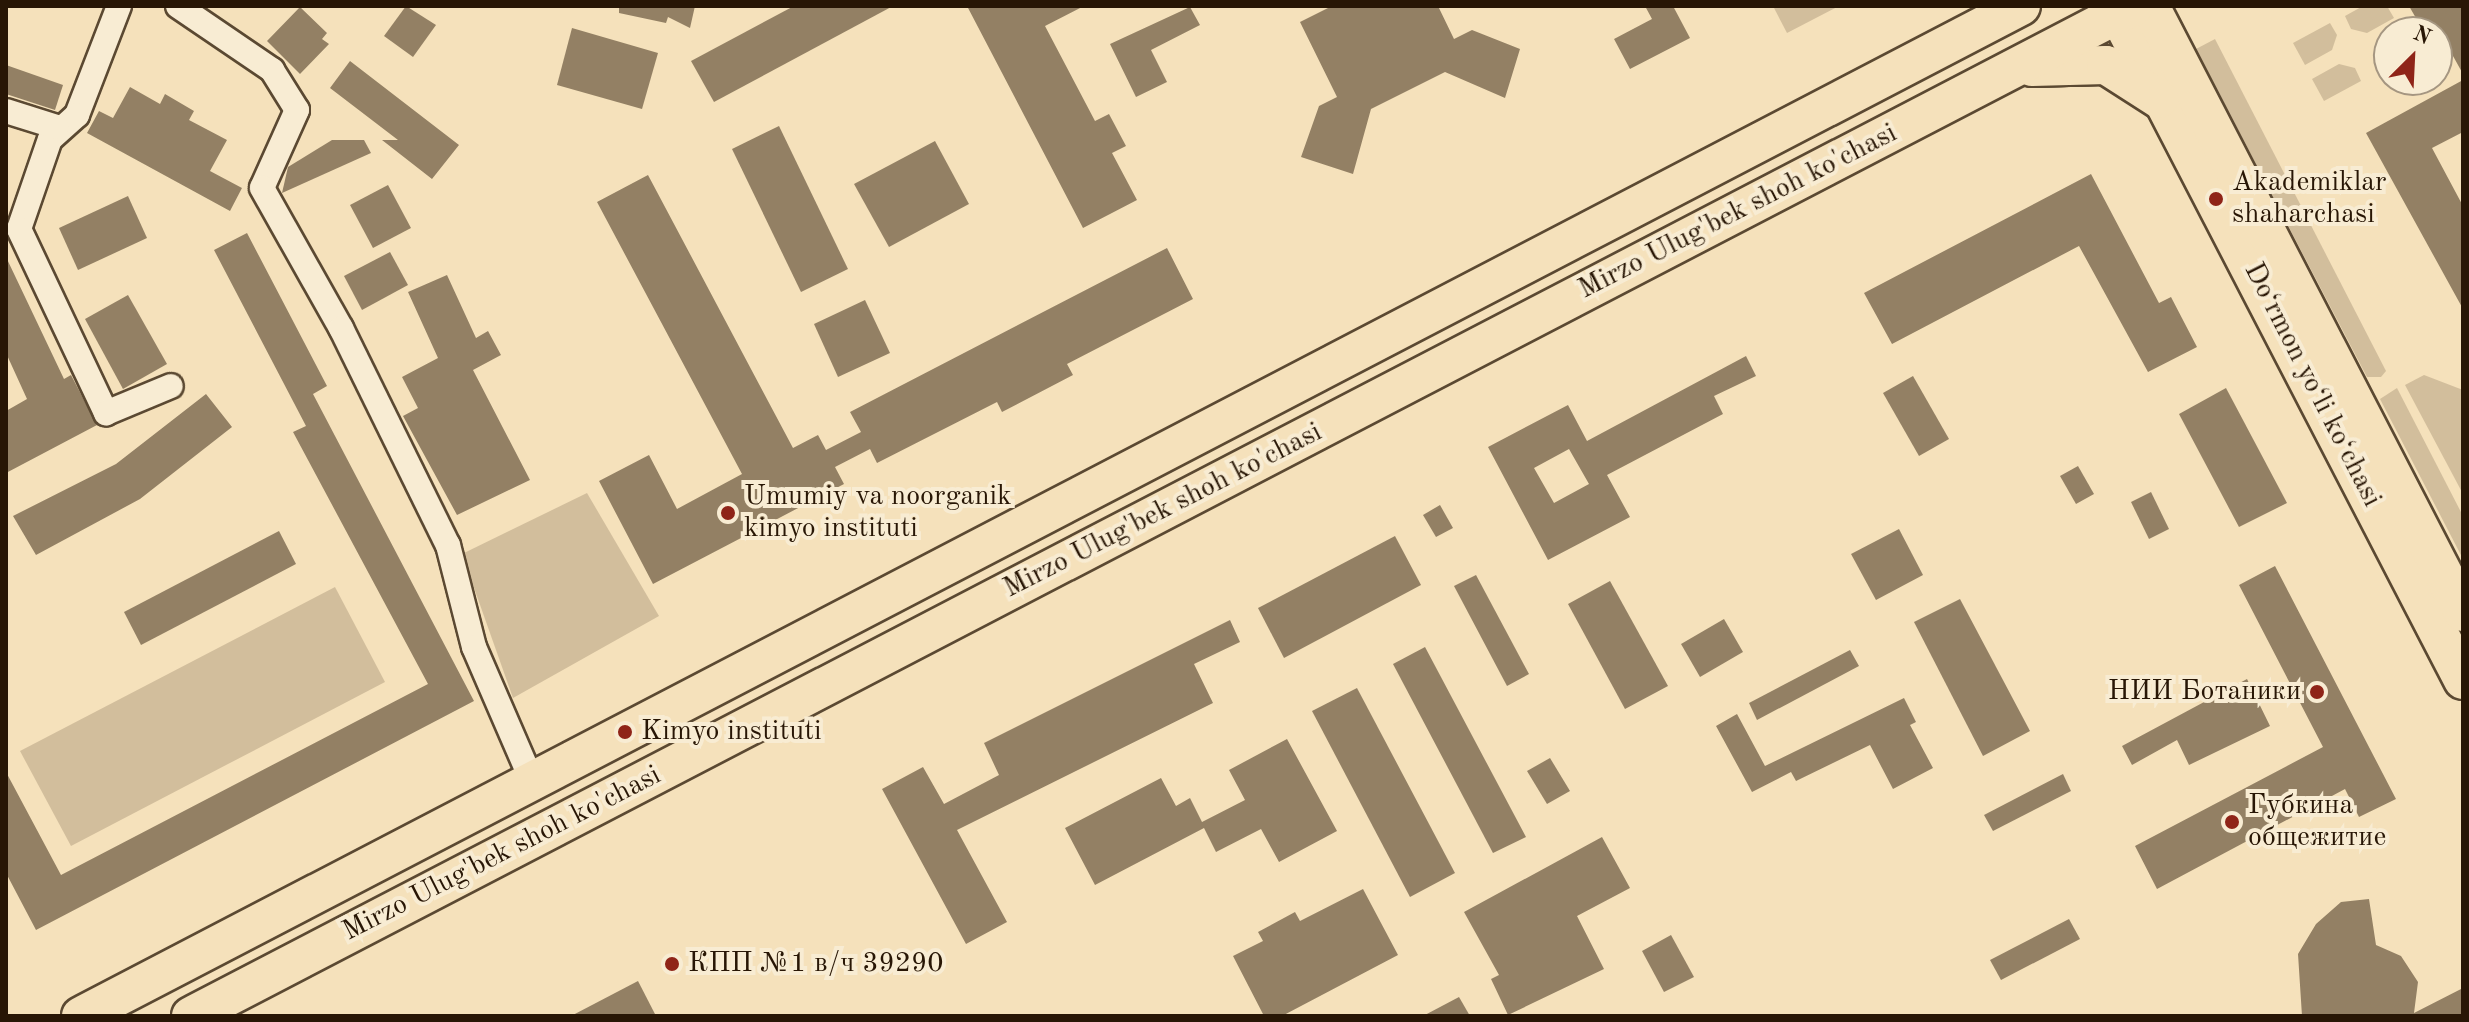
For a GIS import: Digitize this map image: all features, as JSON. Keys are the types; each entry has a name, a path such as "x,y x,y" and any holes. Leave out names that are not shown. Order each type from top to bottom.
{"main road":[{"name":"Mirzo Ulug'bek shoh ko'chasi","path":"81,1016 2021,6"},
{"name":"Mirzo Ulug'bek shoh ko'chasi","path":"191,1016 2129,8"},
{"path":"2129,8 2463,612"},
{"name":"Do‘rmon yo‘li ko‘chasi","path":"2129,8 2170,109 2463,680"},
{"path":"2013,69 2106,65 2135,78 2170,109"},
{"path":"581,755 605,801"}],"street":[{"path":"119,6 77,115 57,127 21,214 27,248 106,413 171,386"},
{"path":"178,6 272,70 297,110 262,188 341,328 448,545 474,647 532,781"},
{"path":"6,111 57,127"}],"shaded area":[{"path":"1773,6 1839,6 1787,33"},
{"path":"2363,6 2387,6 2393,16 2373,16 2373,30 2367,33 2351,29 2345,16"},
{"path":"2330,23 2337,35 2332,50 2305,65 2293,43"},
{"path":"2215,39 2386,371 2381,377 2367,377 2196,49"},
{"path":"2339,64 2355,68 2361,81 2324,101 2312,79"},
{"path":"2424,375 2463,390 2463,494 2405,385"},
{"path":"2397,388 2463,516 2463,559 2380,399"},
{"path":"587,493 659,616 513,698 462,554"},
{"path":"335,587 385,682 71,846 20,751"}],"building":[{"path":"406,6 436,25 413,57 384,36"},
{"path":"619,6 695,6 690,28 668,17 666,23 619,13"},
{"path":"794,6 893,6 714,102 691,61"},
{"path":"967,6 1084,6 1045,26 1095,121 1109,114 1126,146 1112,153 1137,200 1083,228"},
{"path":"1332,6 1438,6 1454,39 1472,30 1520,49 1505,98 1445,72 1371,109 1353,174 1301,157 1319,106 1337,97 1300,22"},
{"path":"1645,6 1673,6 1690,38 1630,69 1614,39 1652,19"},
{"path":"2409,6 2463,6 2463,74 2453,56 2453,16 2415,16"},
{"path":"300,7 327,33 322,39 329,44 300,74 267,41"},
{"path":"1190,7 1200,25 1151,50 1167,82 1136,97 1110,44"},
{"path":"572,28 658,53 642,109 557,85"},
{"path":"350,61 459,145 432,179 382,140 398,140 330,88"},
{"path":"6,65 63,85 55,110 6,94"},
{"path":"2463,80 2463,132 2432,148 2463,206 2463,309 2366,133 2434,96 2453,96 2453,85"},
{"path":"130,87 160,104 165,94 194,111 189,120 227,140 210,171 242,188 230,211 87,133 99,111 113,118"},
{"path":"779,126 848,269 801,292 732,149"},
{"path":"332,140 364,140 371,153 282,193 288,167"},
{"path":"935,141 969,204 889,247 854,184"},
{"path":"2091,174 2159,303 2171,297 2197,347 2148,372 2079,246 1892,344 1864,293"},
{"path":"648,175 793,448 818,435 826,450 861,432 850,412 1167,248 1193,299 1067,364 1073,375 1002,412 997,402 877,463 870,449 835,467 844,484 653,584 599,481 649,455 677,509 742,474 597,202"},
{"path":"388,185 411,228 373,248 350,205"},
{"path":"128,196 147,238 78,270 59,228"},
{"path":"247,233 327,386 313,394 474,701 36,930 6,873 6,772 61,875 428,684 293,432 306,426 214,250"},
{"path":"390,252 408,285 362,310 344,276"},
{"path":"6,257 64,379 71,375 97,425 6,473 6,411 27,399 6,353"},
{"path":"447,275 476,338 488,331 501,355 473,370 530,480 457,515 403,416 418,408 402,377 438,358 408,292"},
{"path":"128,295 167,364 123,389 85,319"},
{"path":"865,300 890,353 838,377 814,324"},
{"path":"1746,356 1756,376 1714,396 1723,414 1607,475 1630,517 1548,560 1488,447 1568,405 1587,441","holes":["1569,449 1589,484 1554,503 1534,468"]},
{"path":"1913,376 1949,439 1919,456 1883,393"},
{"path":"2226,388 2287,503 2239,527 2179,414"},
{"path":"206,394 232,427 140,499 36,555 13,516 116,464"},
{"path":"2078,466 2094,494 2076,504 2060,476"},
{"path":"2151,492 2169,529 2149,539 2131,502"},
{"path":"1440,505 1453,528 1436,537 1423,515"},
{"path":"1899,529 1923,575 1876,600 1851,554"},
{"path":"279,531 296,564 141,645 124,612"},
{"path":"1395,536 1421,585 1284,658 1258,608"},
{"path":"2275,566 2396,799 2359,817 2345,789 2157,889 2135,846 2323,747 2239,585"},
{"path":"1476,575 1529,674 1507,686 1454,586"},
{"path":"1610,581 1668,686 1625,709 1568,604"},
{"path":"1960,599 2030,731 1983,756 1914,622"},
{"path":"1724,619 1743,652 1700,677 1681,644"},
{"path":"1230,620 1240,642 1194,664 1213,703 957,830 1007,922 966,944 882,789 923,767 944,804 999,775 984,743"},
{"path":"1425,647 1526,837 1493,853 1393,664"},
{"path":"1850,650 1859,666 1757,720 1749,703"},
{"path":"2247,679 2270,726 2189,765 2177,740 2132,765 2122,746"},
{"path":"1357,688 1455,873 1410,897 1312,711"},
{"path":"1904,698 1916,722 1910,725 1933,768 1893,789 1870,745 1796,781 1791,772 1752,792 1716,726 1737,714 1765,766"},
{"path":"1287,739 1337,831 1279,862 1261,829 1216,852 1204,828 1095,885 1065,828 1161,778 1176,806 1190,798 1202,822 1245,800 1229,770"},
{"path":"1550,758 1570,791 1547,804 1527,771"},
{"path":"2063,774 2071,791 1993,831 1984,815"},
{"path":"1602,837 1630,888 1577,916 1604,969 1508,1015 1491,979 1499,975 1464,912"},
{"path":"1363,889 1398,955 1282,1016 1264,1016 1233,956 1263,941 1258,932 1295,912 1300,921"},
{"path":"2369,899 2376,945 2401,956 2418,982 2414,1013 2463,988 2463,1016 2302,1016 2298,954 2316,924 2341,902"},
{"path":"2069,919 2080,939 2001,980 1990,960"},
{"path":"1671,935 1694,977 1664,992 1642,951"},
{"path":"638,981 656,1016 571,1016"},
{"path":"1459,997 1470,1016 1423,1016"}],"place":[{"name":"Akademiklar shaharchasi","path":"2216,199"},
{"name":"Umumiy va noorganik kimyo instituti","path":"728,513"},
{"name":"НИИ Ботаники","path":"2317,692"},
{"name":"Kimyo instituti","path":"625,732"},
{"name":"Губкина общежитие","path":"2232,822"},
{"name":"КПП №1 в/ч 39290","path":"672,964"}]}
